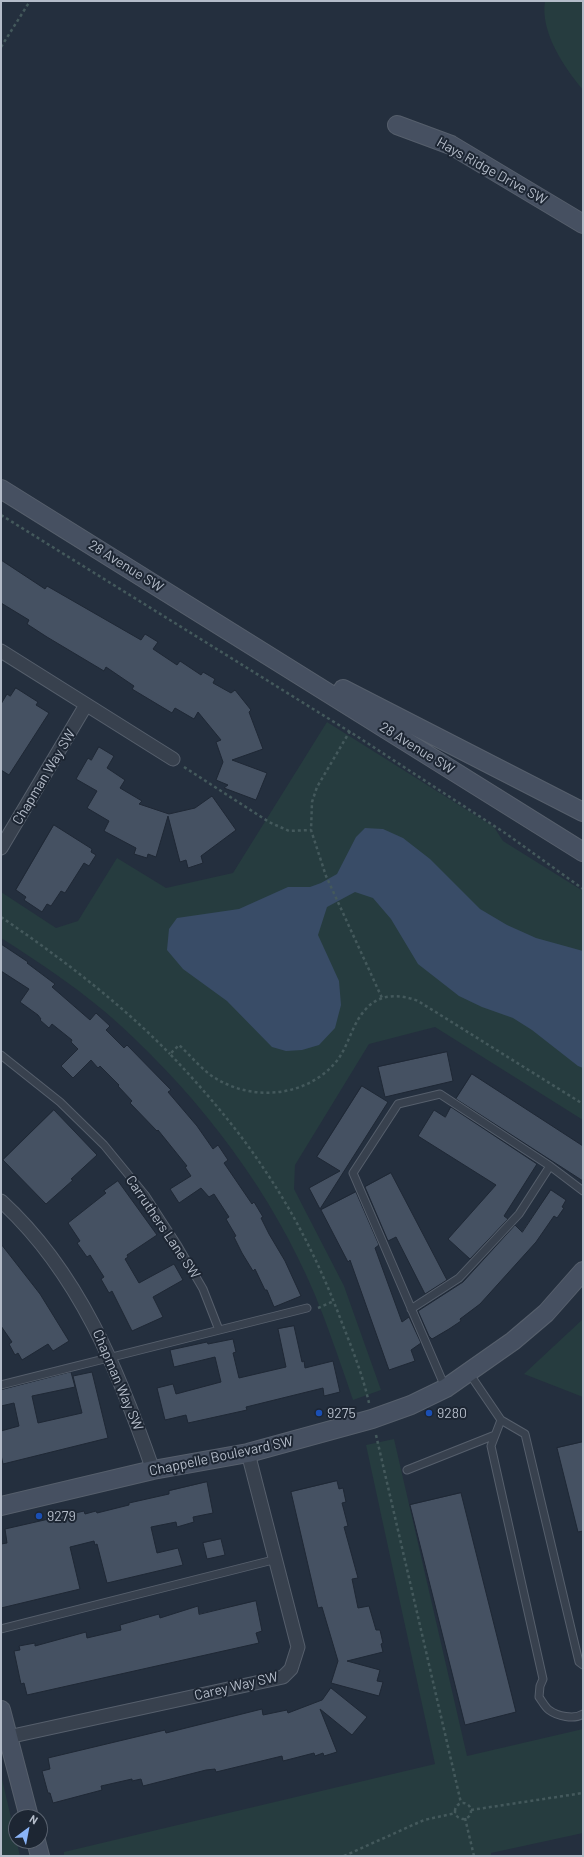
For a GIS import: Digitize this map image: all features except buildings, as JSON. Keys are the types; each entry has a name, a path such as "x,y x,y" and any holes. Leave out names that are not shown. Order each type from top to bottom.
{"main road":[{"name":"Hays Ridge Drive SW","path":"397,125 451,146 583,224"},
{"name":"28 Avenue SW","path":"1,488 583,852"},
{"name":"28 Avenue SW","path":"251,643 583,812"},
{"path":"513,808 583,841"},
{"name":"Chappelle Boulevard SW","path":"1,1506 153,1470 248,1453 372,1419 411,1405 446,1388 469,1373 513,1340 546,1313 583,1271"},
{"path":"1,1710 27,1809"}],"street":[{"path":"1,651 173,759"},
{"name":"Chapman Way SW","path":"1,848 86,705"},
{"name":"Chapman Way SW","path":"1,1200 16,1214 54,1261 85,1308 111,1358 131,1405 153,1470"},
{"name":"Carey Way SW","path":"8,1737 283,1677 291,1669 298,1647 277,1559 248,1453"}],"lane":[{"name":"Carruthers Lane SW","path":"1,1055 60,1102 104,1145 145,1195 178,1246 203,1289 219,1330"},
{"path":"446,1388 352,1173 398,1104 440,1094 550,1166 583,1191"},
{"path":"412,1309 459,1278 519,1214 550,1166"},
{"path":"1,1385 307,1308"},
{"path":"469,1373 501,1420 526,1434 579,1662 583,1665"},
{"path":"501,1420 491,1446 543,1679 540,1686 539,1697 549,1710 566,1717 579,1717 583,1714"},
{"path":"407,1470 495,1435"},
{"path":"1,1629 277,1559"}],"path":[{"path":"1,47 30,1"},
{"path":"1,515 350,731 516,840 583,889"},
{"path":"350,731 317,787 312,802 311,830 326,876 382,998"},
{"path":"173,759 198,778 269,822 290,831 311,830"},
{"path":"1,918 90,982 145,1029 170,1054 220,1111 264,1169 299,1228 334,1301 350,1342 368,1400"},
{"path":"170,1054 180,1045 215,1078 232,1086 248,1091 262,1093 294,1089 308,1085 331,1067 347,1044 366,1009 382,998 390,995 399,996 418,1001 583,1104"},
{"path":"307,1308 318,1308 334,1301"},
{"path":"376,1435 462,1803"},
{"path":"471,1810 583,1793"},
{"path":"462,1803 469,1805 471,1810 469,1816 460,1818 456,1813 456,1807 462,1803"},
{"path":"344,1856 424,1820 456,1813"},
{"path":"465,1818 474,1856"}],"green space":[{"path":"545,1 583,1 583,90 561,60 550,37 544,13"},
{"path":"327,722 494,827 503,841 583,891 583,1120 435,1027 369,1044 295,1165 294,1189 344,1286 381,1390 353,1400 315,1295 298,1257 256,1184 232,1150 179,1084 120,1025 92,1001 62,979 1,938 1,892 56,928 78,921 117,858 166,888 233,873"},
{"path":"583,1319 583,1397 524,1374"},
{"path":"394,1439 467,1756 583,1729 583,1833 491,1853 491,1856 64,1856 64,1852 435,1764 366,1445"},
{"path":"1,1775 9,1809 8,1849 18,1849 20,1856 1,1856"}],"water":[{"path":"365,828 383,829 403,838 430,859 480,909 507,925 536,938 583,951 583,1068 578,1066 532,1030 513,1018 482,1007 459,996 418,964 391,919 373,898 355,892 327,907 318,935 339,981 341,1005 335,1028 319,1045 302,1050 286,1051 272,1047 227,1001 183,969 167,950 169,929 177,918 239,909 288,887 310,887 337,874 356,837"}],"place":[{"name":"9275","path":"319,1413"},
{"name":"9280","path":"429,1413"},
{"name":"9279","path":"39,1516"}]}
